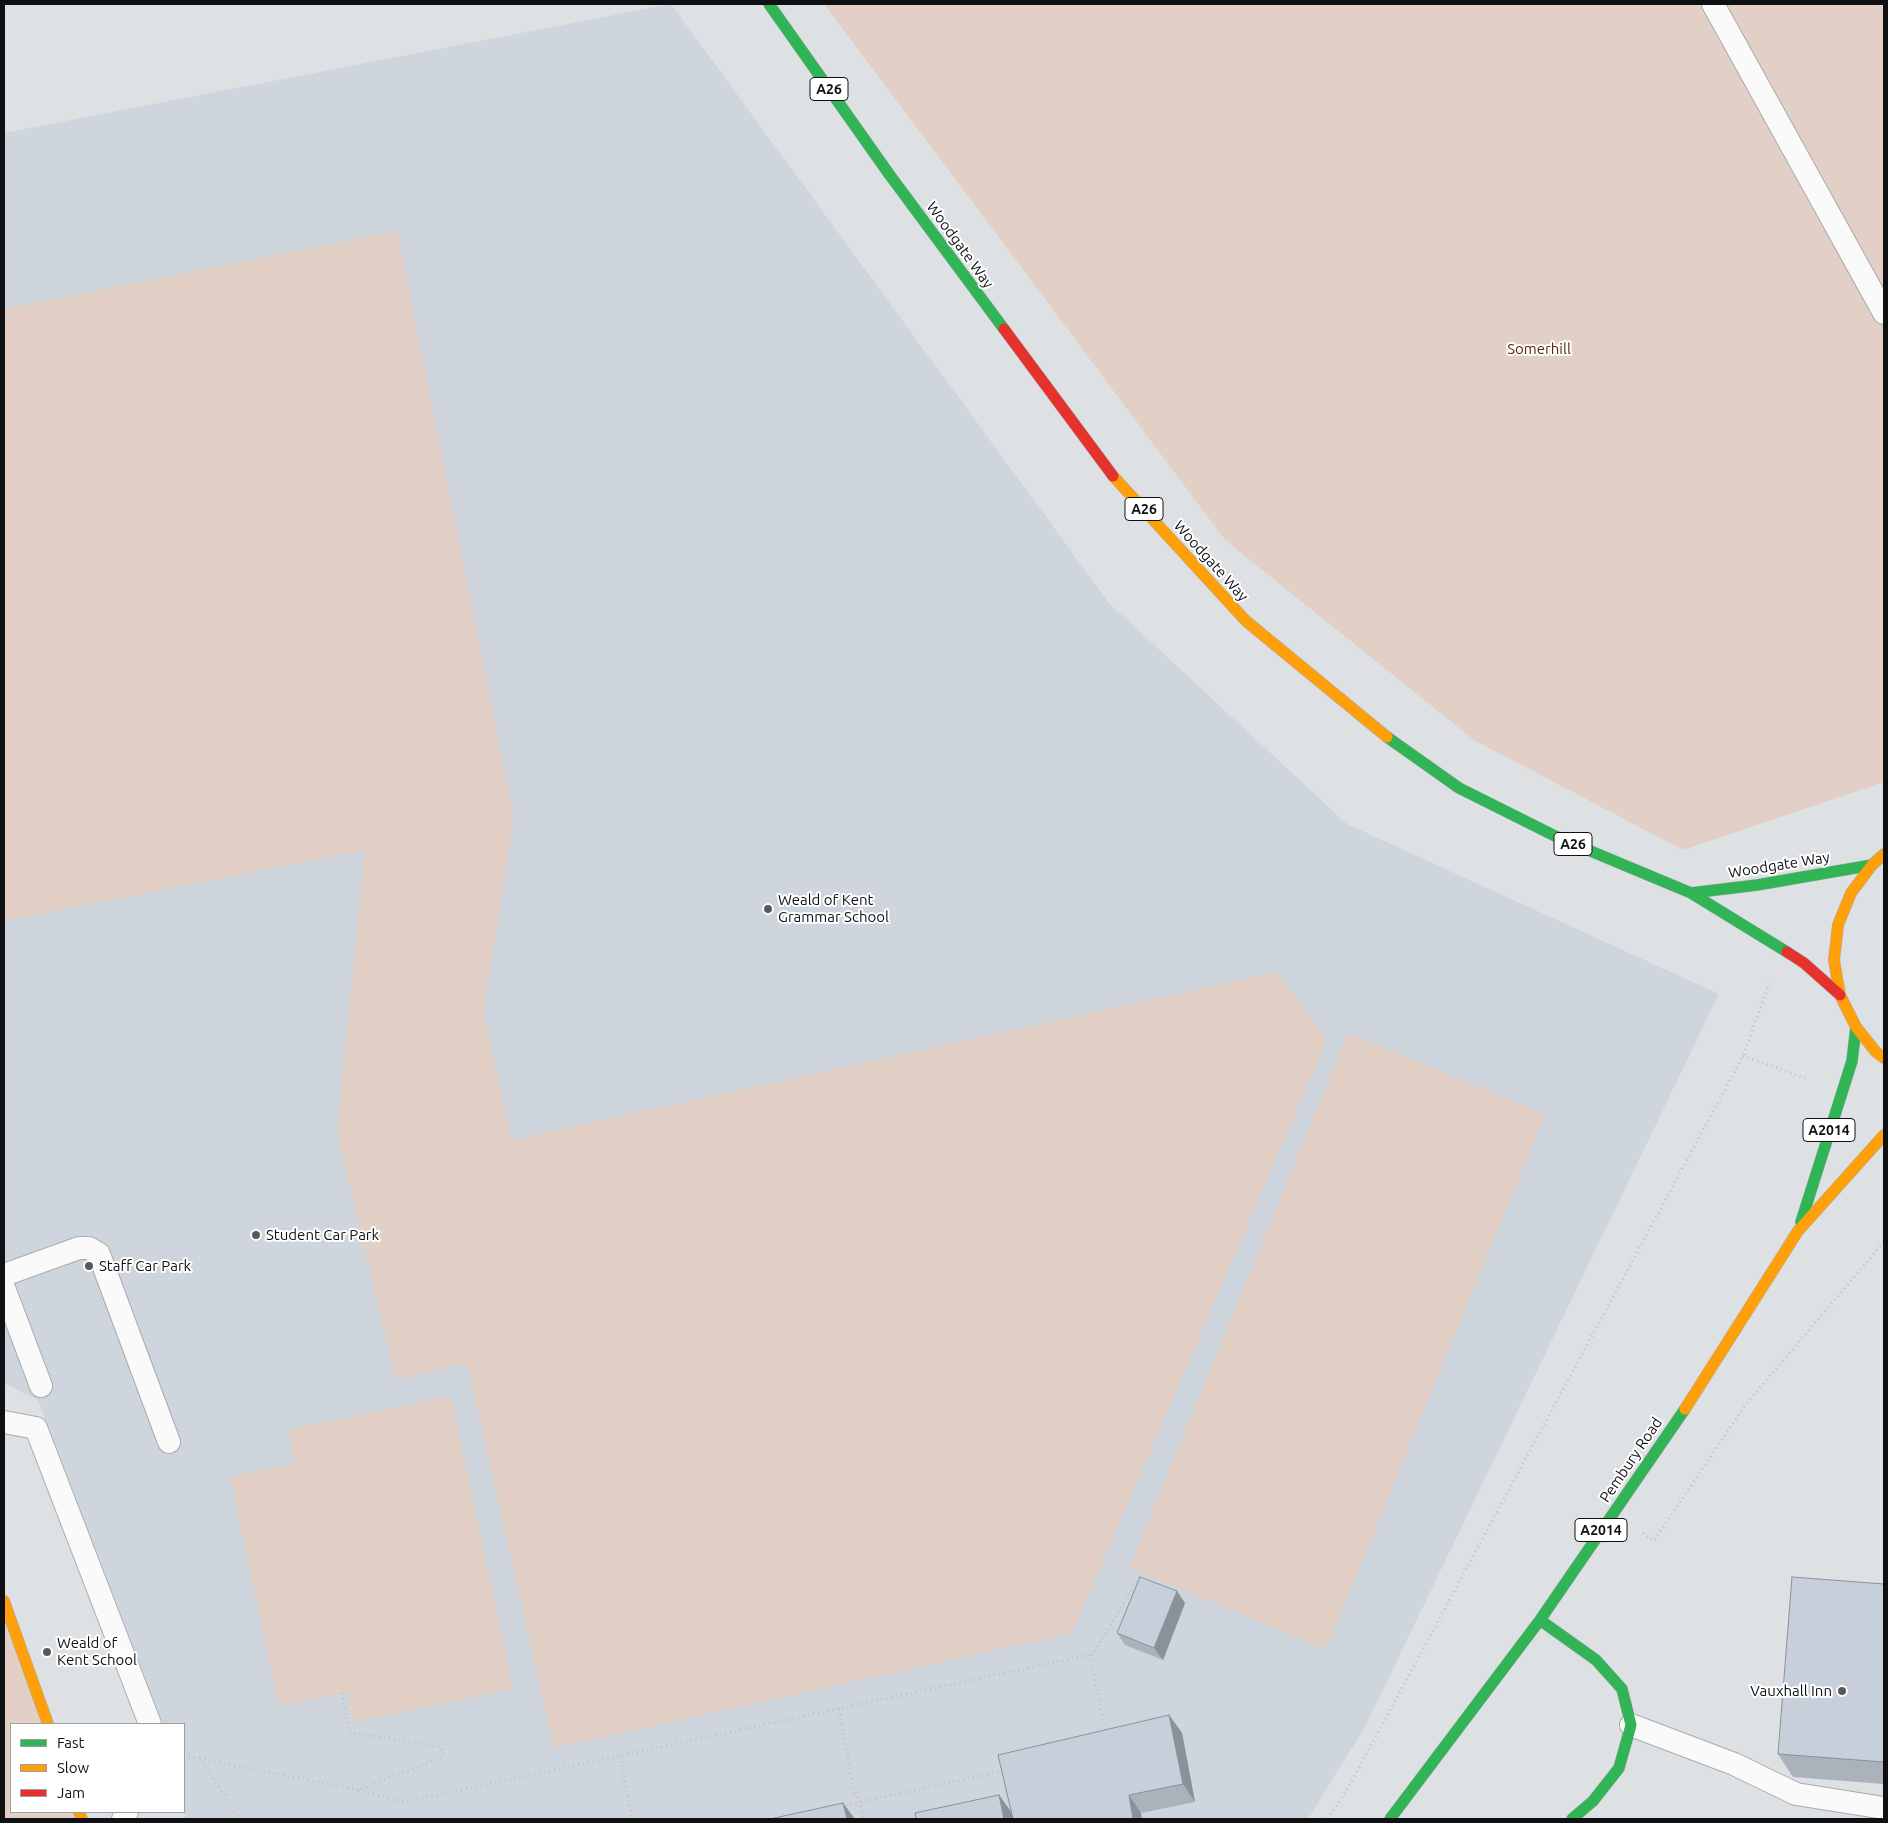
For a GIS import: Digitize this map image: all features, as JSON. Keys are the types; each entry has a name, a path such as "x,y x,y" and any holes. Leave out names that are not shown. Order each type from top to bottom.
{"main road":[{"name":"Woodgate Way","path":"769,4 889,174 1107,469 1246,621 1374,728 1459,788 1557,837 1691,893 1821,976 1840,994"},
{"path":"1884,854 1872,865 1851,893 1838,925 1834,960 1840,994 1856,1027 1876,1052 1884,1058"},
{"name":"Woodgate Way","path":"1691,893 1757,885 1872,865"},
{"name":"Pembury Road","path":"1798,1231 1852,1061 1856,1027"},
{"name":"Pembury Road","path":"1390,1819 1540,1620 1704,1381 1798,1231 1884,1135"},
{"path":"4,1601 48,1723"},
{"path":"1540,1620 1596,1660 1622,1689 1631,1725 1619,1768 1592,1801 1572,1819"}],"lane":[{"path":"1713,4 1884,313"},
{"path":"4,1275 79,1248 89,1248 99,1254 169,1442"},
{"path":"4,1288 41,1386"},
{"path":"4,1422 36,1428 150,1723"},
{"path":"1631,1725 1734,1764 1796,1794 1884,1808"}],"path":[{"path":"1328,1819 1348,1788 1742,1056 1761,1001 1784,952"},
{"path":"1654,1541 1746,1404 1884,1242"},
{"path":"185,1755 358,1790 404,1802 1090,1655 1093,1654 1142,1574"},
{"path":"1090,1655 1108,1743"},
{"path":"342,1693 348,1732 440,1747 443,1757 358,1790"},
{"path":"839,1709 854,1791 860,1802 863,1819"},
{"path":"620,1756 632,1819"},
{"path":"200,1758 239,1819"},
{"path":"840,1807 1002,1773 1007,1765"},
{"path":"1002,1773 1008,1778"}],"shaded area":[{"name":"Weald of Kent Grammar School","path":"671,4 1109,603 1347,824 1719,994 1365,1727 1308,1819 185,1819 185,1723 163,1723 38,1400 4,1383 4,133"}],"green space":[{"name":"Somerhill","path":"824,4 1884,4 1884,782 1683,850 1474,740 1225,540"},
{"path":"397,231 514,819 483,1011 512,1140 1277,972 1327,1040 1072,1633 554,1748 467,1363 396,1380 337,1133 365,850 4,921 4,309"},
{"path":"1348,1033 1545,1114 1326,1649 1129,1568"},
{"path":"451,1396 513,1689 353,1722 347,1692 279,1706 230,1477 295,1463 288,1430"},
{"path":"4,1596 49,1723 10,1723 10,1813 79,1813 82,1819 4,1819"}],"building":[{"path":"1140,1577 1177,1591 1154,1648 1117,1633"},
{"name":"Vauxhall Inn","path":"1792,1577 1884,1584 1884,1762 1778,1754"},
{"path":"1169,1715 1183,1784 1129,1795 1133,1819 1013,1819 998,1755"},
{"path":"999,1795 1004,1819 916,1819 915,1813"},
{"path":"843,1803 847,1819 770,1819"}],"traffic: fast":[{"path":"769,4 889,174 1004,329"},
{"path":"1387,737 1459,788 1557,837 1691,893 1787,952"},
{"path":"1691,893 1757,885 1872,865"},
{"path":"1801,1222 1852,1061 1856,1027"},
{"path":"1390,1819 1540,1620 1685,1409"},
{"path":"1540,1620 1596,1660 1622,1689 1631,1725 1619,1768 1593,1801 1572,1819"}],"traffic: slow":[{"path":"1113,476 1246,621 1387,737"},
{"path":"1884,854 1872,865 1851,893 1838,925 1834,960 1840,995 1856,1027 1876,1052 1884,1058"},
{"path":"1685,1409 1798,1231 1884,1135"},
{"path":"4,1601 48,1723"},
{"path":"79,1813 82,1819"}],"traffic: jam":[{"path":"1004,329 1113,476"},
{"path":"1787,952 1804,963 1840,995"}],"place":[{"name":"Weald of Kent Grammar School","path":"768,909"},
{"name":"Student Car Park","path":"256,1235"},
{"name":"Staff Car Park","path":"89,1266"},
{"name":"Weald of Kent School","path":"47,1652"},
{"name":"Vauxhall Inn","path":"1842,1691"}]}
